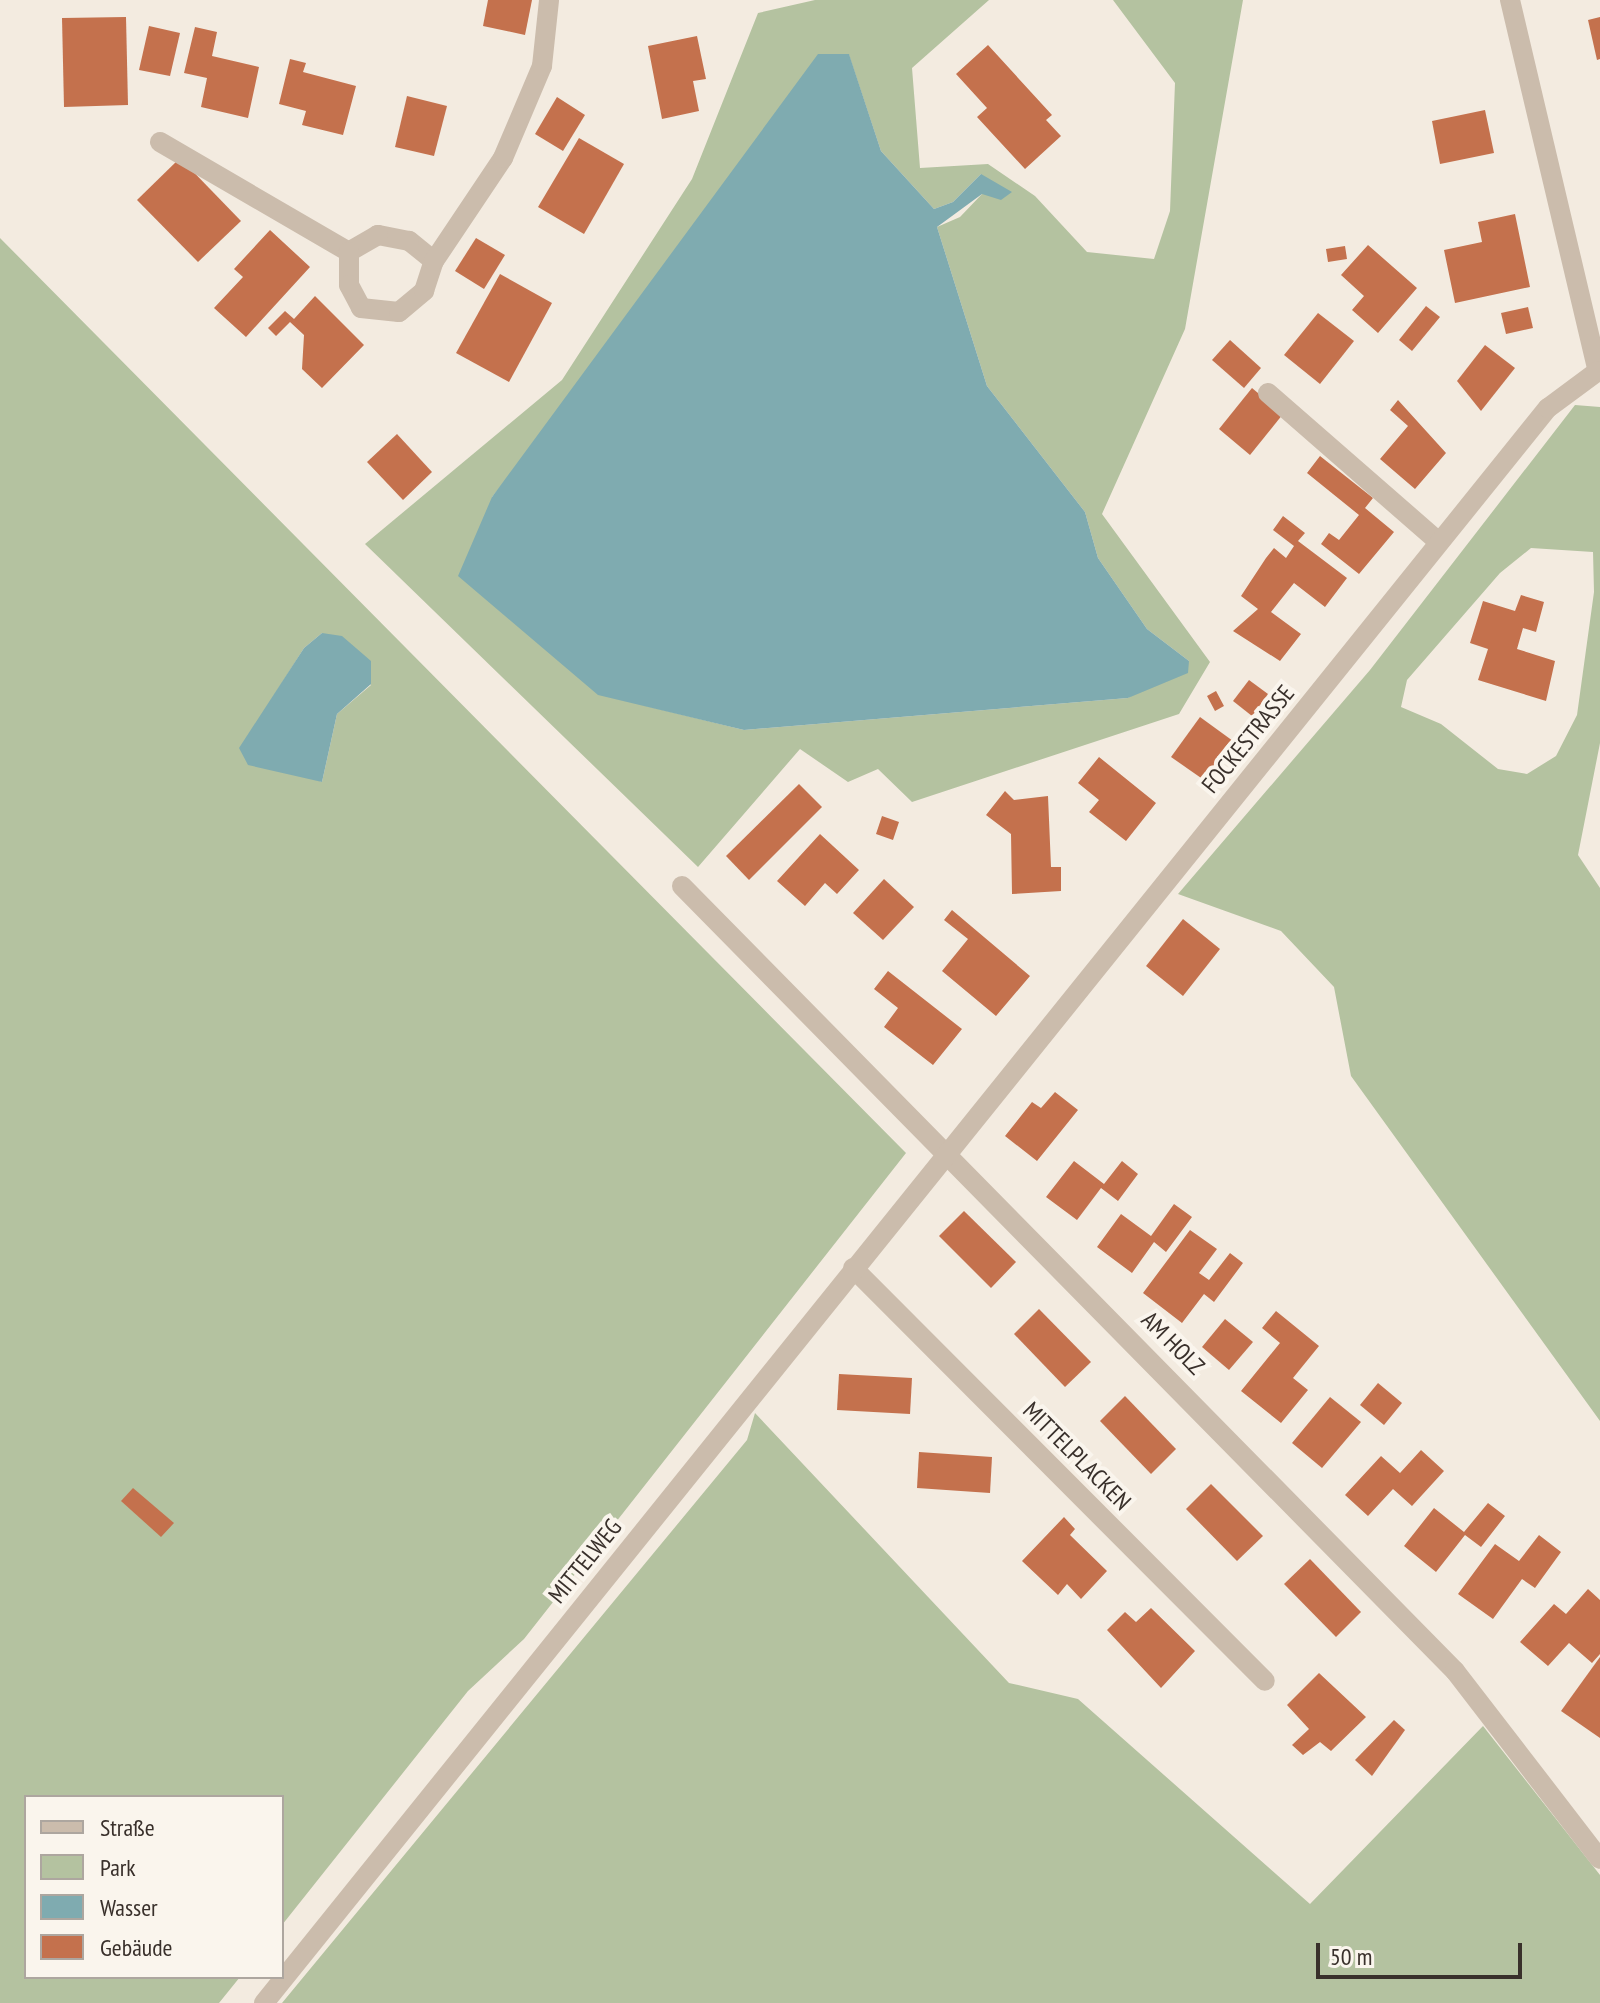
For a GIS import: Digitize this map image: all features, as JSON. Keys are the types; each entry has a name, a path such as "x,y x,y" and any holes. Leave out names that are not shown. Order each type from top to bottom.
{"street":[{"path":"349,252 349,285 361,308 399,312 424,291 434,261 503,158 542,66 549,0"},
{"path":"1510,0 1599,371"},
{"path":"160,142 349,252"},
{"path":"349,252 378,235 409,241 434,261"},
{"name":"FOCKESTRASSE","path":"945,1151 1548,408 1599,371"},
{"path":"1268,393 1439,542"},
{"name":"AM HOLZ","path":"682,886 1455,1671 1600,1859"},
{"name":"MITTELWEG","path":"284,1978 945,1151"},
{"name":"MITTELPLACKEN","path":"853,1268 1265,1681"},
{"name":"MITTELWEG","path":"264,2003 283,1979"}],"green space":[{"path":"815,0 989,0 912,68 920,168 988,164 1035,196 1087,252 1154,259 1170,211 1175,83 1113,0 1243,0 1185,329 1102,514 1210,662 1179,714 912,802 878,769 848,782 800,749 698,867 365,544 562,380 692,179 758,13","holes":["849,55 881,151 934,209 953,202 981,174 982,194 960,217 937,227 987,386 1085,512 1098,558 1147,629 1189,661 1128,698 744,730 598,694 492,497"]},
{"path":"0,238 906,1153 524,1639 468,1691 284,1922 284,1795 24,1795 24,1979 238,1979 219,2003 0,2003","holes":["322,633 371,685 337,714 322,782 240,749 304,648"]},
{"path":"1575,405 1600,407 1600,743 1578,855 1600,888 1600,1421 1351,1076 1334,987 1281,931 1178,894 1370,670","holes":["1531,548 1593,552 1594,592 1577,715 1556,756 1527,774 1498,769 1441,724 1401,707 1407,680 1500,573"]},
{"path":"755,1413 1009,1683 1078,1699 1310,1904 1483,1726 1600,1875 1600,2003 282,2003 747,1440"}],"water":[{"path":"818,54 849,54 881,151 934,209 953,202 981,174 1012,192 1001,200 982,194 937,227 987,386 1085,512 1098,558 1147,629 1189,661 1188,673 1128,698 744,730 598,695 458,576 492,497"},
{"path":"322,633 342,636 371,661 371,684 337,714 322,782 248,765 239,748 304,648"}],"building":[{"path":"488,0 532,0 525,35 483,26"},
{"path":"126,17 128,105 64,107 62,18"},
{"path":"1600,17 1600,59 1597,60 1588,20"},
{"path":"149,26 180,33 170,76 139,70"},
{"path":"195,27 217,32 212,56 259,67 248,118 201,107 207,78 184,73"},
{"path":"697,36 706,79 693,81 699,111 662,119 648,46"},
{"path":"988,45 1052,115 1046,120 1061,136 1025,169 977,117 987,108 956,74"},
{"path":"290,59 306,63 303,72 356,86 343,135 302,125 306,111 279,104"},
{"path":"407,96 447,106 434,156 395,147"},
{"path":"557,97 585,115 563,151 535,134"},
{"path":"1485,110 1494,153 1440,164 1432,121"},
{"path":"579,138 624,164 584,234 538,207"},
{"path":"180,158 241,221 198,262 137,200"},
{"path":"1515,214 1530,287 1455,303 1444,250 1482,242 1478,222"},
{"path":"270,230 310,267 246,337 214,308 243,277 234,269"},
{"path":"476,238 505,255 484,289 455,271"},
{"path":"1368,245 1417,288 1378,333 1352,310 1364,296 1341,275"},
{"path":"1345,246 1347,259 1328,262 1326,249"},
{"path":"500,274 552,303 509,382 456,353"},
{"path":"315,296 364,345 322,388 302,369 304,335 290,322 276,336 268,328 285,311 294,319"},
{"path":"1426,306 1440,317 1412,351 1399,340"},
{"path":"1528,307 1533,328 1506,334 1501,313"},
{"path":"1318,313 1354,341 1320,384 1284,355"},
{"path":"1230,340 1261,368 1244,388 1212,360"},
{"path":"1485,345 1515,368 1481,411 1457,381"},
{"path":"1252,388 1283,414 1250,455 1219,429"},
{"path":"1398,400 1446,453 1415,489 1380,459 1408,426 1390,410"},
{"path":"397,434 432,472 403,500 367,462"},
{"path":"1320,456 1373,498 1365,508 1394,532 1359,574 1321,544 1329,533 1339,540 1359,515 1307,473"},
{"path":"1283,516 1305,533 1298,541 1347,578 1325,607 1294,583 1271,612 1301,634 1280,661 1233,631 1258,609 1241,596 1266,558 1274,548 1286,558 1294,546 1273,530"},
{"path":"1521,595 1544,602 1536,632 1523,628 1517,649 1555,661 1546,701 1478,680 1488,649 1470,643 1483,601 1515,611"},
{"path":"1249,680 1268,694 1252,716 1233,701"},
{"path":"1216,691 1224,706 1215,711 1207,696"},
{"path":"1200,717 1233,741 1204,780 1171,757"},
{"path":"1099,757 1156,803 1126,841 1089,812 1099,800 1078,783"},
{"path":"799,784 822,807 749,880 726,856"},
{"path":"1005,791 1014,800 1048,796 1051,867 1061,867 1061,891 1012,894 1011,834 986,815"},
{"path":"882,816 899,822 893,840 876,834"},
{"path":"820,834 859,870 837,894 825,883 805,906 777,881"},
{"path":"884,879 914,907 883,940 853,913"},
{"path":"952,910 1030,976 996,1016 942,971 968,939 944,920"},
{"path":"1183,919 1220,949 1183,996 1146,966"},
{"path":"888,971 962,1029 933,1065 884,1027 898,1008 874,989"},
{"path":"1055,1092 1078,1110 1037,1161 1005,1136 1032,1102 1041,1108"},
{"path":"1074,1161 1104,1184 1122,1161 1138,1174 1118,1201 1101,1188 1077,1220 1046,1197"},
{"path":"1174,1204 1192,1217 1166,1252 1154,1242 1132,1273 1097,1247 1121,1214 1151,1236"},
{"path":"964,1211 1016,1262 991,1288 939,1236"},
{"path":"1190,1230 1217,1249 1199,1273 1209,1280 1230,1253 1243,1263 1214,1302 1204,1294 1182,1323 1143,1293"},
{"path":"1039,1309 1091,1362 1065,1387 1014,1334"},
{"path":"1276,1311 1319,1346 1293,1378 1308,1390 1281,1423 1241,1391 1280,1343 1262,1328"},
{"path":"1225,1319 1253,1342 1229,1370 1202,1347"},
{"path":"839,1374 912,1378 910,1414 837,1410"},
{"path":"1378,1383 1402,1403 1384,1425 1360,1405"},
{"path":"1125,1396 1176,1449 1151,1474 1100,1421"},
{"path":"1330,1397 1361,1422 1322,1468 1292,1443"},
{"path":"1421,1450 1444,1471 1412,1506 1393,1489 1368,1516 1345,1495 1381,1456 1400,1473"},
{"path":"919,1452 992,1457 990,1493 917,1488"},
{"path":"1211,1484 1263,1536 1237,1561 1186,1509"},
{"path":"133,1488 174,1523 161,1537 121,1501"},
{"path":"1488,1503 1505,1516 1481,1547 1465,1535 1436,1572 1404,1546 1434,1508 1464,1532"},
{"path":"1064,1517 1075,1529 1070,1535 1107,1571 1081,1599 1067,1584 1058,1595 1022,1561"},
{"path":"1539,1535 1561,1552 1535,1588 1522,1579 1493,1619 1458,1594 1495,1544 1519,1561"},
{"path":"1310,1559 1361,1612 1336,1637 1284,1584"},
{"path":"1588,1589 1600,1600 1600,1654 1592,1663 1569,1643 1548,1666 1520,1642 1554,1604 1566,1614"},
{"path":"1151,1608 1195,1651 1161,1688 1107,1630 1125,1612 1136,1622"},
{"path":"1600,1657 1600,1738 1561,1711"},
{"path":"1319,1673 1366,1717 1331,1751 1320,1742 1303,1755 1292,1745 1309,1729 1287,1705"},
{"path":"1394,1720 1405,1730 1372,1776 1355,1760"}]}
